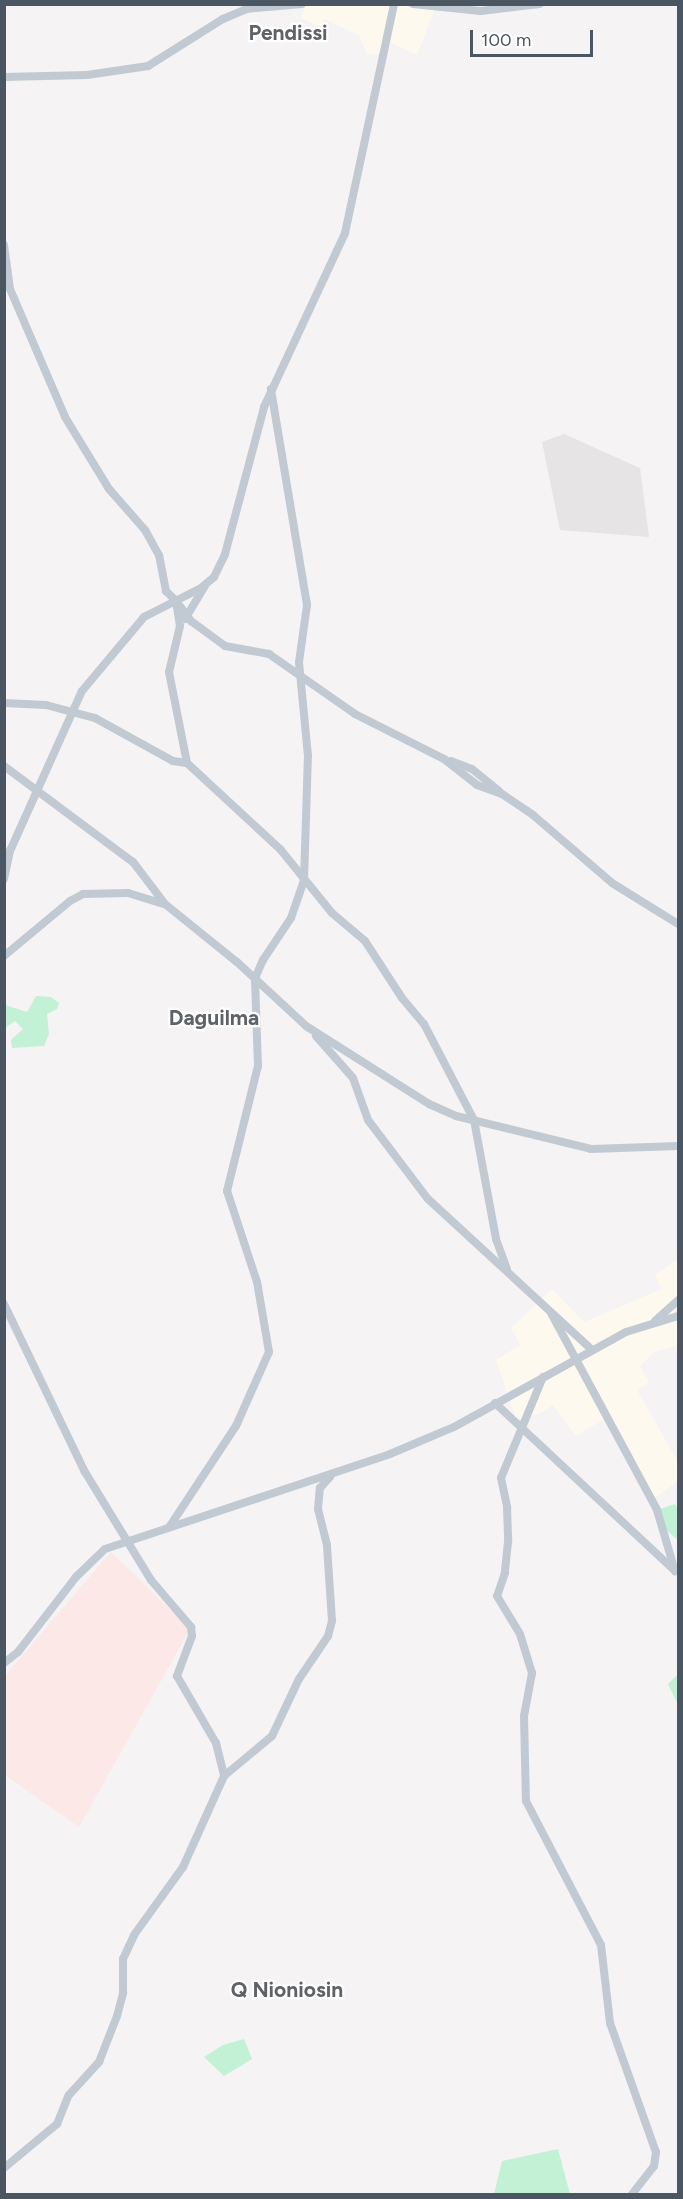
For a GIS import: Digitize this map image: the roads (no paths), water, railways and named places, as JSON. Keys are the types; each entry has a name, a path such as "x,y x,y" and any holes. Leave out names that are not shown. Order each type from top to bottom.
{"street":[{"path":"4,77 87,75 148,66 231,15 269,6 302,4"},
{"path":"4,879 10,851 75,711 82,691 125,635 144,617 176,601 214,577 234,533 255,431 271,389 345,233 394,4"},
{"path":"413,4 481,11 540,4"},
{"path":"4,245 10,289 65,417 102,480 145,530 159,555 166,591 187,615 225,646 269,654 355,714 444,759 477,785 502,794 533,815 612,883 678,924"},
{"path":"170,1526 236,1426 269,1352 257,1282 227,1191 258,1066 255,978 263,960 291,918 304,881 308,756 300,675 302,625 307,605 271,389"},
{"path":"178,634 207,583"},
{"path":"176,601 180,615 169,672 187,764"},
{"path":"4,701 75,711 136,737 173,761 187,764 280,849 304,881 365,941 402,998 424,1024 474,1120 496,1239 507,1269"},
{"path":"4,766 133,862 165,904 255,978 306,1026 353,1078 379,1138 428,1199 548,1306 592,1350"},
{"path":"4,956 70,901 83,894 128,893 165,904"},
{"path":"306,1026 429,1104 474,1120 591,1149 678,1146"},
{"path":"651,1324 678,1300"},
{"path":"4,1304 79,1460 126,1540 166,1600 191,1627 192,1636 177,1676 216,1743 224,1776"},
{"path":"548,1306 574,1359 657,1510 677,1572"},
{"path":"4,1663 18,1652 83,1570 105,1549 126,1540 330,1477 454,1427 626,1332 678,1316"},
{"path":"543,1377 501,1478 507,1507 508,1542 505,1573 496,1596 520,1635 532,1673 524,1716 526,1801 601,1946 610,2023 656,2152 654,2166 632,2194"},
{"path":"495,1403 677,1572"},
{"path":"4,2168 57,2124 69,2095 99,2062 123,1993 123,1959 134,1935 183,1867 224,1776 273,1736 299,1679 328,1636 332,1621 327,1545 318,1509 320,1488 330,1477"}],"district":[{"name":"Pendissi","path":"288,33"},
{"name":"Daguilma","path":"214,1018"},
{"name":"Q Nioniosin","path":"287,1990"}]}
